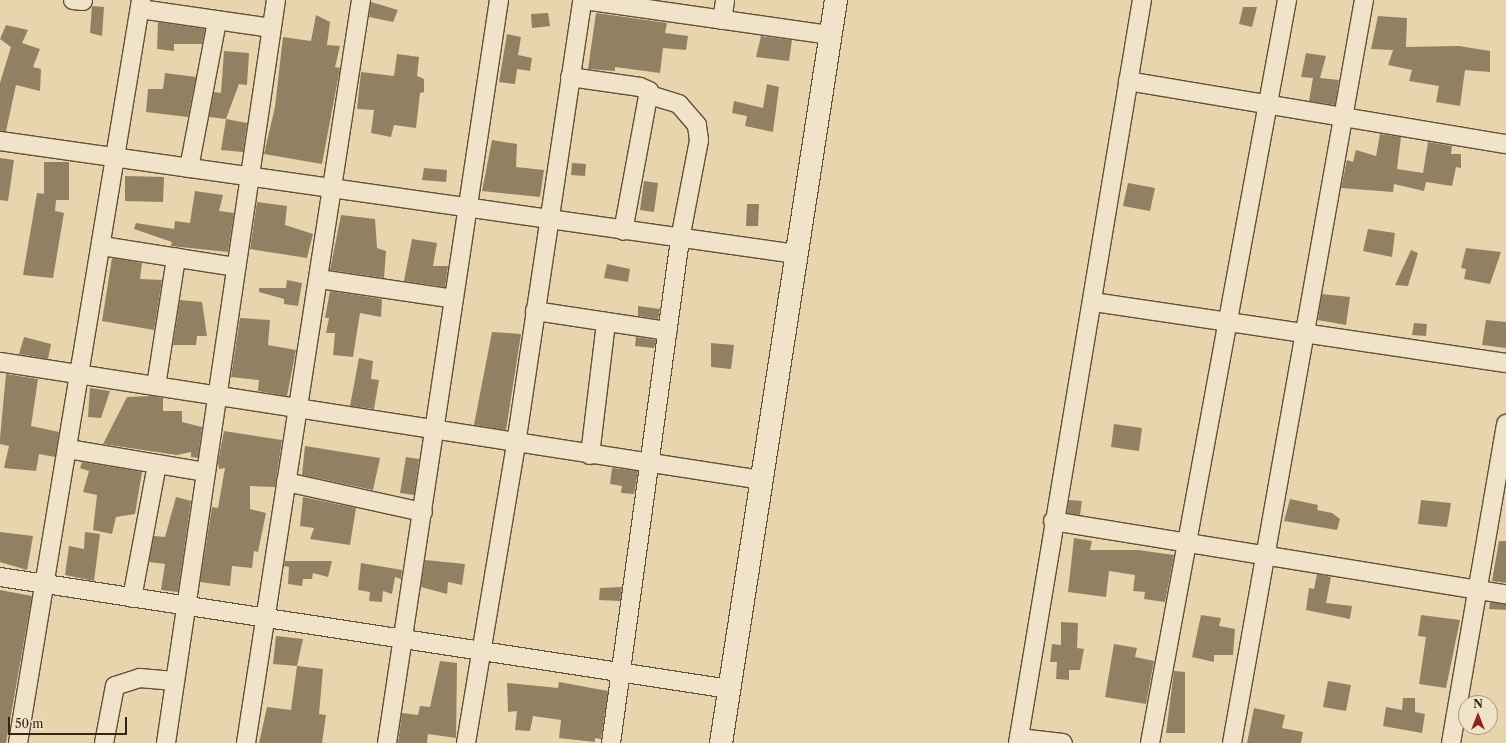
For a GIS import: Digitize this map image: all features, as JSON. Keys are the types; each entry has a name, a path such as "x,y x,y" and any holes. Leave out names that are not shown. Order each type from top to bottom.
{"street":[{"path":"166,743 184,607 206,472 248,177 276,0"},
{"path":"246,743 297,407 334,190 361,0"},
{"path":"387,743 436,430 466,209 499,0"},
{"path":"466,743 483,649 516,444 548,221 583,0 831,35"},
{"path":"722,20 725,0"},
{"path":"721,743 836,0"},
{"path":"1063,743 1018,740 1053,521 1093,302 1142,0"},
{"path":"1150,743 1287,0"},
{"path":"1232,743 1303,335 1364,0"},
{"path":"18,743 118,158 140,5 218,21 272,28"},
{"path":"189,168 218,21"},
{"path":"570,77 640,87 650,95 679,104 697,125 699,140 680,239 623,672 611,743"},
{"path":"1128,81 1344,115 1506,144"},
{"path":"623,231 650,95"},
{"path":"0,141 548,221 796,254"},
{"path":"102,246 236,267"},
{"path":"156,386 176,258"},
{"path":"319,279 454,300"},
{"path":"1093,302 1303,335 1506,363"},
{"path":"535,311 667,331"},
{"path":"590,454 606,322"},
{"path":"0,364 297,407 516,444 761,480"},
{"path":"1451,743 1506,424"},
{"path":"68,449 206,472"},
{"path":"132,598 157,464"},
{"path":"286,482 423,512"},
{"path":"1053,521 1506,594"},
{"path":"0,577 264,620 483,649 729,689"},
{"path":"104,743 114,686 140,678 174,681"}],"building":[{"path":"371,2 398,10 393,22 369,17"},
{"path":"92,6 104,7 102,36 90,33"},
{"path":"1243,7 1257,7 1252,27 1239,24"},
{"path":"548,13 550,26 532,28 531,14"},
{"path":"596,13 667,23 665,33 688,36 686,50 663,48 660,73 615,67 615,71 588,69"},
{"path":"316,15 330,22 327,45 340,46 335,67 340,68 322,164 264,154 275,107 283,37 311,41"},
{"path":"1378,16 1407,18 1406,47 1459,46 1490,51 1490,72 1465,70 1460,106 1436,102 1439,86 1409,81 1412,70 1388,65 1393,50 1371,49"},
{"path":"158,22 205,29 202,44 174,44 174,51 157,49"},
{"path":"6,25 28,30 22,43 40,49 33,67 41,69 40,91 16,85 6,131 0,131 0,83 11,47 0,39"},
{"path":"507,34 521,37 518,55 532,58 530,71 517,69 515,84 499,82"},
{"path":"761,36 792,40 789,61 756,57"},
{"path":"224,51 249,53 247,85 239,84 226,119 209,117 214,92 221,93"},
{"path":"1306,53 1326,56 1320,78 1339,80 1335,105 1309,101 1313,78 1301,77"},
{"path":"397,54 419,57 417,76 424,79 424,92 420,93 416,128 394,125 391,137 371,133 374,110 357,109 361,72 394,76"},
{"path":"165,73 196,77 188,117 146,112 148,89 163,89"},
{"path":"767,84 779,87 773,132 745,126 747,116 732,113 734,101 763,108"},
{"path":"226,119 247,123 243,152 221,150"},
{"path":"1380,134 1401,137 1397,169 1423,173 1428,142 1452,146 1451,154 1461,154 1461,168 1456,167 1452,186 1426,182 1424,191 1394,184 1393,192 1341,188 1347,160 1353,162 1356,150 1376,156"},
{"path":"492,140 517,144 516,167 544,170 540,197 482,191"},
{"path":"0,158 14,160 8,201 0,200"},
{"path":"44,162 69,162 69,200 56,200 55,211 64,213 53,278 23,275 37,193 44,194"},
{"path":"572,163 586,164 585,176 571,175"},
{"path":"424,168 447,170 446,182 422,180"},
{"path":"125,176 164,177 163,202 125,201"},
{"path":"644,181 658,183 654,212 640,210"},
{"path":"1128,183 1155,188 1150,211 1123,206"},
{"path":"195,191 223,195 219,211 234,213 228,252 171,246 172,242 134,229 136,223 174,229 175,221 190,223"},
{"path":"257,202 287,206 285,225 313,234 307,258 250,249"},
{"path":"747,204 759,204 758,226 746,226"},
{"path":"341,215 375,219 377,248 386,251 384,278 330,270"},
{"path":"1368,229 1395,233 1392,257 1363,251"},
{"path":"412,239 437,243 433,266 448,266 445,287 404,281"},
{"path":"1466,248 1501,252 1490,284 1464,279 1466,269 1461,268"},
{"path":"1411,250 1418,253 1408,286 1395,285"},
{"path":"112,258 142,263 140,279 162,280 154,330 102,321"},
{"path":"607,264 630,269 628,282 604,278"},
{"path":"287,280 302,283 298,306 284,304 284,299 259,292 259,288 286,288"},
{"path":"330,291 382,299 381,317 360,313 353,357 333,355 335,333 326,333 329,318 325,318"},
{"path":"1322,294 1350,297 1346,325 1318,320"},
{"path":"180,300 202,302 207,336 197,336 196,345 173,345"},
{"path":"638,306 660,309 658,319 638,316"},
{"path":"240,318 270,320 268,345 296,350 287,396 258,391 259,380 231,377"},
{"path":"1486,320 1506,322 1506,348 1482,345"},
{"path":"1414,323 1427,324 1426,336 1412,335"},
{"path":"492,332 521,334 506,430 474,425"},
{"path":"24,337 51,344 48,359 19,354"},
{"path":"636,337 656,340 654,348 635,346"},
{"path":"711,343 734,345 731,369 711,367"},
{"path":"359,358 373,361 371,379 379,380 374,409 350,406"},
{"path":"6,374 38,379 31,426 59,432 55,457 39,454 36,471 4,468 9,446 0,444 0,438"},
{"path":"90,388 110,391 101,418 88,417"},
{"path":"153,396 163,398 163,411 182,411 182,422 202,427 198,458 191,457 191,452 177,455 103,444 127,397"},
{"path":"1114,424 1142,428 1139,451 1111,447"},
{"path":"224,431 282,440 275,487 250,486 250,509 266,513 258,552 254,551 252,568 232,566 230,586 200,582 212,507 218,508 225,468 219,469 218,462"},
{"path":"305,446 380,458 373,490 302,475"},
{"path":"406,457 419,459 414,495 400,493"},
{"path":"82,462 142,472 135,514 116,517 112,534 93,530 97,495 83,492 89,471 80,468"},
{"path":"612,468 638,471 634,494 621,493 622,486 610,484"},
{"path":"176,497 191,501 178,592 161,590 165,564 149,562 154,536 165,537"},
{"path":"303,497 356,508 350,545 310,539 314,528 300,526"},
{"path":"1290,499 1318,505 1317,510 1332,513 1340,519 1337,530 1284,521"},
{"path":"1069,500 1082,501 1080,515 1067,513"},
{"path":"1421,500 1451,503 1447,527 1418,524"},
{"path":"0,532 33,536 27,570 0,562"},
{"path":"85,532 100,534 94,581 65,575 69,546 84,549"},
{"path":"1074,538 1092,541 1090,550 1138,550 1174,555 1165,602 1144,599 1145,592 1133,591 1135,575 1109,571 1106,597 1068,592"},
{"path":"1499,541 1506,541 1506,583 1492,581"},
{"path":"425,560 465,564 462,585 448,582 447,594 421,587"},
{"path":"285,561 332,561 328,577 313,573 312,579 303,579 302,586 288,584 289,567 284,566"},
{"path":"361,563 402,570 401,579 395,577 392,594 383,591 382,602 369,601 370,592 358,590"},
{"path":"1317,574 1331,577 1326,603 1352,606 1350,619 1306,610 1309,588 1314,589"},
{"path":"622,587 620,601 599,600 600,588"},
{"path":"0,590 32,596 6,743 0,743"},
{"path":"1490,602 1506,604 1506,610 1489,609"},
{"path":"1201,615 1221,618 1219,626 1235,629 1233,655 1214,655 1214,662 1192,657"},
{"path":"1421,615 1460,620 1446,688 1419,684 1426,637 1418,636"},
{"path":"1061,622 1078,623 1077,648 1084,649 1080,670 1069,670 1069,680 1056,679 1057,662 1050,662 1052,644 1061,645"},
{"path":"276,636 303,639 297,666 273,664"},
{"path":"1114,644 1137,648 1135,657 1154,661 1146,704 1105,697"},
{"path":"440,661 457,663 456,738 428,734 427,743 398,743 402,713 418,715 420,706 430,707"},
{"path":"297,666 323,669 319,714 326,715 322,743 259,743 267,707 291,710"},
{"path":"1174,671 1185,672 1185,733 1166,733"},
{"path":"1328,681 1351,685 1346,711 1323,707"},
{"path":"559,682 608,691 601,739 595,738 595,742 559,738 561,720 533,716 530,731 515,730 517,711 508,712 507,683 558,688"},
{"path":"1403,698 1415,698 1415,712 1425,714 1422,733 1383,726 1386,707 1402,710"},
{"path":"1254,708 1285,715 1282,728 1303,732 1301,743 1247,743"}]}
